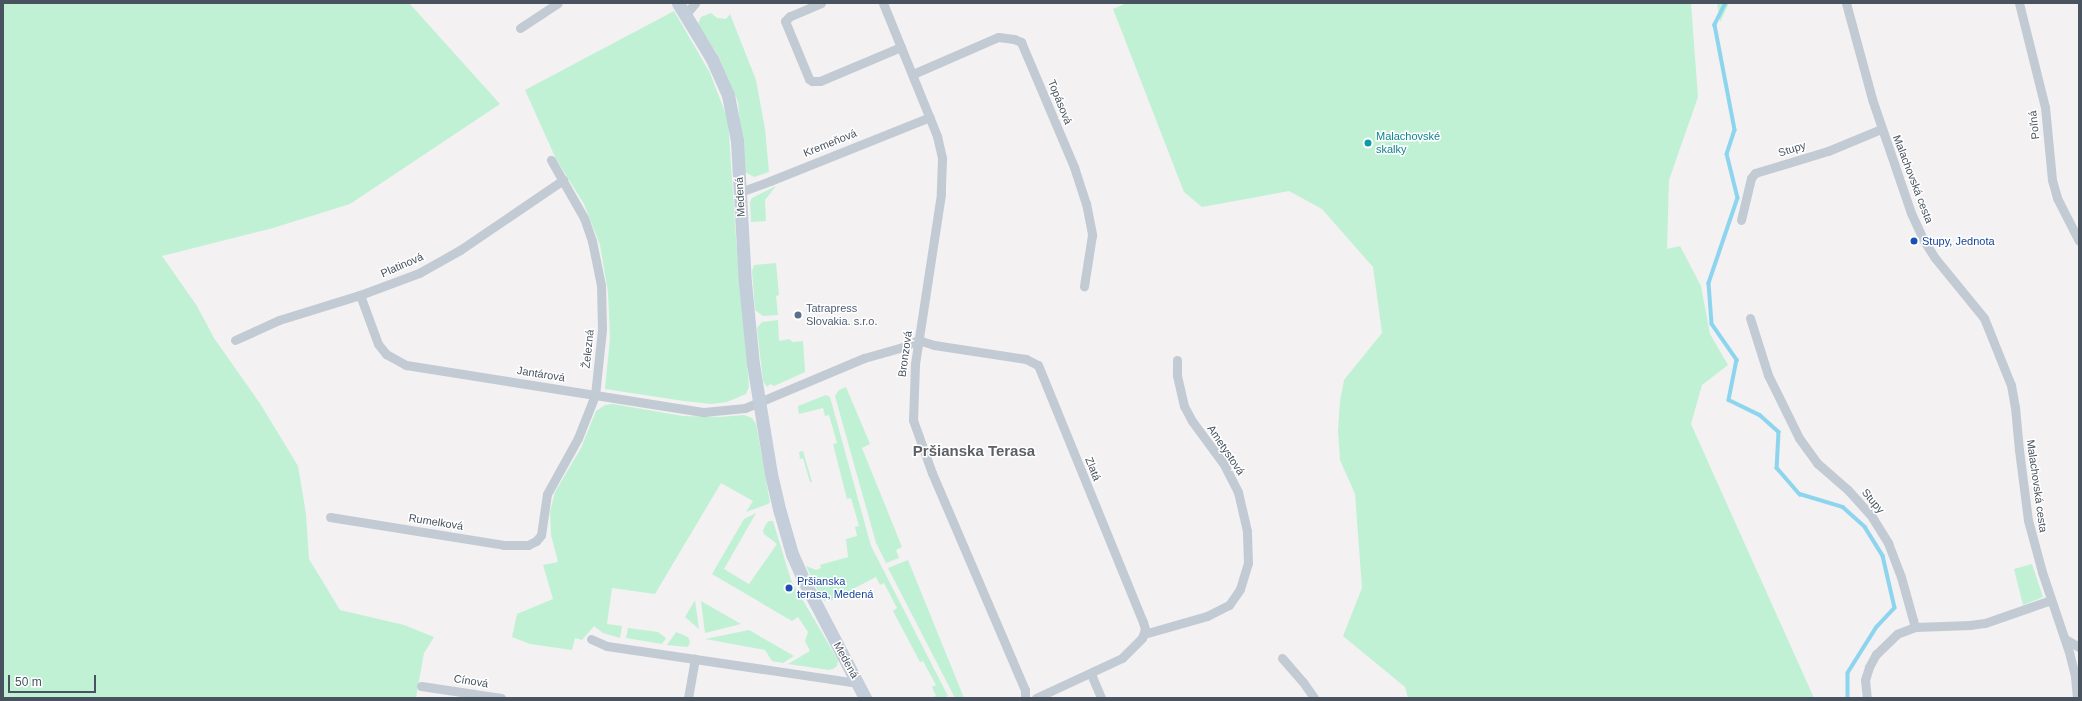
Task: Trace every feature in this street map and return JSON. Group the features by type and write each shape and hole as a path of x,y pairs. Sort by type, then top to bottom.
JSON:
{"street":[{"path":"520,28 558,3"},
{"name":"Medená","path":"678,3 712,60 728,95 737,141 745,283 758,403 771,474 792,554 820,613 858,683"},
{"path":"685,15 695,3"},
{"path":"821,3 790,16 785,21 809,79 812,81 820,81 901,47"},
{"name":"Bronzová","path":"883,3 930,117 940,147 942,181 918,340 912,406 916,430 932,473 1025,690 1025,698"},
{"name":"Malachovská cesta","path":"1846,3 1881,129 1911,213 1923,239 1935,258 1984,318 2011,385 2015,407 2028,520 2042,572 2077,675 2077,698"},
{"name":"Poľná","path":"2019,3 2045,107 2052,180 2057,198 2079,241"},
{"name":"Topásová","path":"912,74 998,37 1014,39 1021,42 1074,167 1086,203 1092,235 1084,286"},
{"name":"Kremeňová","path":"740,192 930,117"},
{"name":"Stupy","path":"1741,220 1751,178 1755,173 1828,150 1881,129"},
{"name":"Železná","path":"538,539 541,535 547,494 578,438 595,395 602,329 601,285 592,241 584,218 551,160"},
{"name":"Platinová","path":"235,340 279,320 360,295 402,280 439,261 563,180"},
{"name":"Jantárová","path":"360,295 378,344 386,354 396,360 419,367 704,412 745,408 758,403"},
{"name":"Stupy","path":"1750,318 1768,375 1799,438 1817,463 1872,517 1888,544 1901,577 1915,627"},
{"path":"758,403 864,358 903,347 918,340"},
{"name":"Zlatá","path":"918,340 934,345 1033,361 1042,373 1143,622 1144,634"},
{"name":"Ametystová","path":"1144,634 1207,616 1229,605 1240,589 1248,563 1247,532 1238,492 1223,463 1192,421 1187,411 1180,390 1177,360"},
{"name":"Rumelková","path":"330,517 504,545 528,545 538,539"},
{"path":"1867,698 1865,680 1869,667 1876,654 1897,634 1915,627 1985,623 2052,600"},
{"path":"1036,698 1091,674 1122,658 1137,644 1144,634"},
{"name":"Medená","path":"591,639 607,646 858,683"},
{"path":"2065,639 2079,647"},
{"path":"2069,652 2079,659"},
{"path":"1282,658 1303,682 1314,698"},
{"path":"688,698 695,659"},
{"path":"1091,674 1101,698"},
{"path":"858,683 865,698"},
{"name":"Cínová","path":"421,686 501,698"},
{"name":"Cínová","path":"436,698 438,688"}],"green space":[{"path":"3,3 409,3 500,104 350,204 273,228 162,256 197,306 214,338 261,405 298,466 306,514 309,559 340,610 404,625 434,637 424,653 416,698 3,698"},
{"path":"1127,3 1691,3 1698,97 1669,180 1667,249 1680,246 1701,286 1710,334 1728,365 1702,385 1691,424 1814,698 1408,698 1405,687 1343,636 1362,588 1355,494 1340,460 1338,431 1340,401 1344,380 1382,333 1373,267 1322,209 1289,191 1202,207 1184,192 1113,9"},
{"path":"1717,3 1729,3 1720,22"},
{"path":"674,11 710,73 728,120 736,238 749,387 746,394 727,402 711,404 605,389 610,338 608,292 600,245 584,204 556,159 525,90"},
{"path":"711,13 717,18 726,19 730,14 756,80 765,129 769,172 754,177 745,172 738,102 718,55 698,24 701,17"},
{"path":"776,186 765,200 766,221 751,222 750,202 752,198"},
{"path":"776,263 779,295 776,296 778,315 763,316 755,310 752,271 754,265"},
{"path":"778,320 779,341 789,339 793,342 803,341 805,372 774,386 770,384 767,387 763,381 757,328 762,322"},
{"path":"846,387 870,444 862,448 902,547 896,550 899,558 886,563 876,543 835,396 839,390"},
{"path":"826,395 830,397 871,546 948,696 943,698 932,698 936,696 932,687 936,685 923,661 920,662 893,611 897,608 884,583 880,585 876,577 830,601 825,601 821,598 806,566 816,570 821,568 820,565 848,557 846,539 857,536 855,527 859,526 851,498 847,499 833,444 837,443 829,415 825,416 823,408 799,414 798,406"},
{"path":"613,404 683,416 719,417 744,415 752,418 756,424 770,502 746,512 753,501 721,483 655,594 612,588 607,624 622,626 620,638 603,633 594,626 582,640 575,638 572,650 530,644 512,637 517,614 553,599 543,565 558,562 551,535 550,512 555,492 581,448 596,411 605,405"},
{"path":"803,451 812,482 810,482 803,458 800,459 799,452"},
{"path":"756,513 724,569 749,584 777,544 764,534 763,531 769,521 773,521 791,580 838,660 837,666 833,669 829,670 788,664 810,651 805,641 808,632 798,617 792,621 712,574 744,519"},
{"path":"908,560 964,698 955,698 888,568"},
{"path":"2032,564 2043,597 2023,605 2014,569"},
{"path":"695,600 699,629 685,617"},
{"path":"701,601 741,624 705,633"},
{"path":"628,628 658,632 666,638 662,644 626,638"},
{"path":"749,630 794,656 783,663 772,661 765,650 705,639"},
{"path":"676,632 688,637 690,642 688,647 667,645"}],"waterway":[{"path":"1726,3 1715,25 1735,130 1727,154 1738,198 1709,283 1712,324 1737,360 1729,400 1760,415 1779,432 1777,468 1800,494 1843,507 1865,527 1883,556 1895,608 1877,627 1848,673 1848,698"}],"place":[{"name":"Malachovské skalky","path":"1368,143"},
{"name":"Stupy, Jednota","path":"1914,241"},
{"name":"Tatrapress Slovakia. s.r.o.","path":"798,315"},
{"name":"Pršianska terasa, Medená","path":"789,588"}],"district":[{"name":"Pršianska Terasa","path":"974,451"}]}
